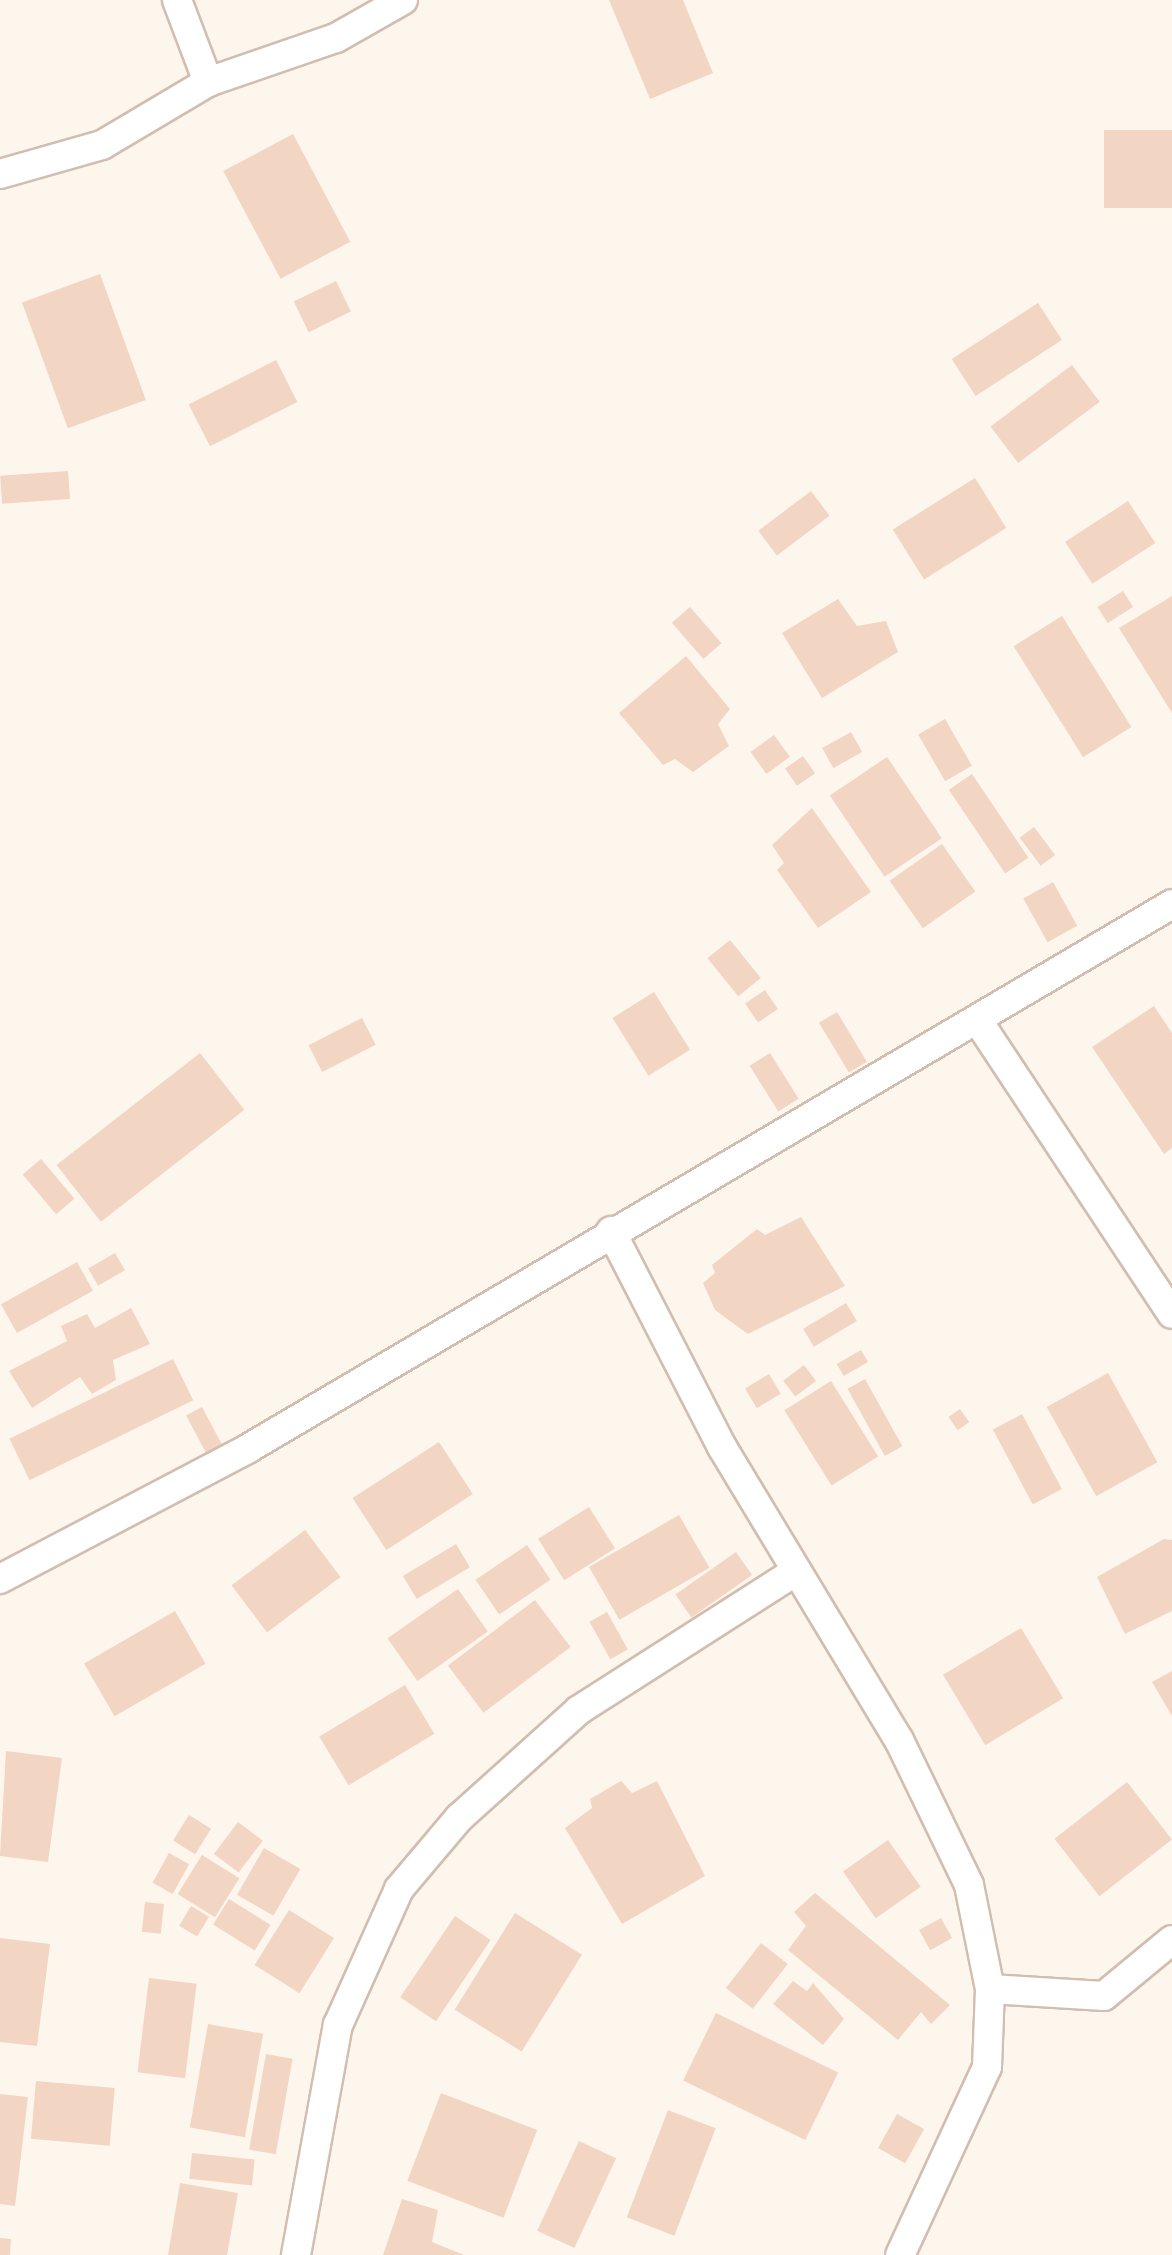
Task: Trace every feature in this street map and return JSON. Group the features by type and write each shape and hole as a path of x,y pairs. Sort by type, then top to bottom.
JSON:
{"street":[{"path":"177,0 208,82"},
{"path":"0,174 102,145 208,82 336,38 403,0"},
{"path":"0,1579 249,1448 611,1231 978,1021 1172,904"},
{"path":"978,1021 1172,1314"},
{"path":"611,1231 795,1572 899,1740 969,1885 990,1989 987,2067 900,2255"},
{"path":"296,2255 338,2025 399,1889 459,1818 579,1710 795,1572"},
{"path":"990,1989 1104,1996 1172,1940"}],"building":[{"path":"609,0 683,0 713,73 650,99"},
{"path":"1104,130 1172,130 1172,208 1104,208"},
{"path":"293,134 350,242 281,279 223,171"},
{"path":"100,274 146,400 68,428 22,302"},
{"path":"336,281 351,312 309,332 294,302"},
{"path":"1038,303 1062,340 976,396 952,359"},
{"path":"276,360 297,402 210,446 189,404"},
{"path":"1072,365 1100,402 1018,463 991,426"},
{"path":"68,471 70,499 2,504 0,476"},
{"path":"975,478 1006,528 924,579 893,529"},
{"path":"811,491 830,516 777,555 758,531"},
{"path":"1128,501 1155,543 1092,584 1065,542"},
{"path":"1123,591 1133,607 1108,623 1098,607"},
{"path":"1172,596 1172,713 1119,628"},
{"path":"838,599 857,626 886,621 898,652 822,698 782,633"},
{"path":"690,607 721,643 703,659 672,623"},
{"path":"1062,616 1131,727 1083,757 1014,646"},
{"path":"686,656 730,709 718,724 729,746 693,772 675,759 663,765 619,713"},
{"path":"945,719 972,766 945,781 918,734"},
{"path":"851,732 862,752 833,768 822,748"},
{"path":"774,735 790,757 766,774 751,752"},
{"path":"803,756 815,773 797,786 785,769"},
{"path":"887,757 942,838 885,877 830,796"},
{"path":"972,774 1028,858 1005,873 949,790"},
{"path":"812,808 871,892 818,928 777,870 784,863 772,845"},
{"path":"1034,827 1055,855 1041,866 1020,838"},
{"path":"942,844 975,892 923,928 890,881"},
{"path":"1053,882 1077,926 1048,942 1023,898"},
{"path":"730,940 761,978 738,996 707,958"},
{"path":"765,990 778,1009 758,1022 745,1003"},
{"path":"654,992 690,1050 648,1076 612,1018"},
{"path":"1154,1006 1172,1033 1172,1148 1164,1154 1092,1047"},
{"path":"837,1012 867,1062 849,1073 819,1023"},
{"path":"362,1018 376,1045 322,1072 309,1045"},
{"path":"200,1053 244,1110 101,1222 57,1165"},
{"path":"770,1053 799,1099 778,1112 750,1066"},
{"path":"41,1159 74,1199 56,1214 23,1174"},
{"path":"801,1217 845,1286 748,1334 715,1310 703,1283 715,1273 712,1265 757,1229 765,1235"},
{"path":"115,1253 125,1270 98,1286 88,1268"},
{"path":"77,1262 93,1291 17,1333 1,1304"},
{"path":"846,1303 857,1321 814,1347 803,1329"},
{"path":"131,1308 150,1344 113,1360 116,1380 92,1394 80,1377 32,1408 9,1371 67,1341 61,1326 87,1314 95,1328"},
{"path":"861,1350 868,1362 844,1376 837,1364"},
{"path":"173,1359 193,1400 30,1480 9,1439"},
{"path":"804,1365 816,1381 795,1397 783,1381"},
{"path":"1108,1373 1157,1462 1096,1496 1047,1407"},
{"path":"769,1374 781,1394 757,1408 745,1388"},
{"path":"865,1379 902,1446 885,1456 848,1389"},
{"path":"831,1381 878,1456 832,1486 784,1410"},
{"path":"202,1407 227,1454 211,1462 186,1415"},
{"path":"960,1409 969,1422 958,1430 949,1417"},
{"path":"1022,1414 1062,1489 1033,1505 993,1429"},
{"path":"439,1442 473,1494 386,1550 353,1498"},
{"path":"589,1507 615,1549 564,1580 538,1539"},
{"path":"679,1515 710,1568 619,1620 589,1567"},
{"path":"305,1530 341,1577 267,1632 232,1585"},
{"path":"1164,1539 1172,1540 1172,1611 1125,1634 1097,1577"},
{"path":"456,1544 470,1567 417,1599 403,1576"},
{"path":"527,1545 550,1580 499,1614 476,1580"},
{"path":"736,1552 752,1575 691,1617 675,1594"},
{"path":"458,1589 488,1632 417,1681 388,1638"},
{"path":"535,1600 571,1647 483,1713 448,1666"},
{"path":"175,1611 206,1664 115,1716 84,1664"},
{"path":"607,1612 628,1650 610,1659 590,1622"},
{"path":"1021,1628 1063,1698 985,1745 943,1675"},
{"path":"1172,1671 1172,1716 1152,1682"},
{"path":"405,1685 434,1734 349,1785 319,1737"},
{"path":"6,1751 62,1758 48,1862 0,1856"},
{"path":"621,1781 632,1793 657,1781 705,1876 622,1924 565,1828 592,1808 590,1799"},
{"path":"1127,1782 1172,1840 1099,1896 1055,1839"},
{"path":"189,1815 211,1829 195,1854 173,1840"},
{"path":"238,1822 263,1841 239,1873 214,1854"},
{"path":"888,1840 921,1887 876,1918 843,1872"},
{"path":"264,1848 300,1869 273,1916 237,1895"},
{"path":"169,1853 189,1864 173,1894 153,1883"},
{"path":"202,1855 239,1878 215,1917 178,1894"},
{"path":"815,1893 950,2005 931,2024 921,2012 898,2040 788,1950 806,1926 794,1912"},
{"path":"229,1899 271,1925 255,1950 213,1924"},
{"path":"145,1902 164,1904 161,1934 142,1932"},
{"path":"191,1906 209,1917 197,1937 179,1926"},
{"path":"289,1910 334,1938 300,1993 255,1965"},
{"path":"515,1913 582,1955 522,2052 455,2010"},
{"path":"455,1916 491,1940 436,2021 400,1997"},
{"path":"941,1918 952,1938 930,1950 919,1930"},
{"path":"0,1938 50,1944 37,2046 0,2042"},
{"path":"761,1943 788,1964 753,2009 726,1988"},
{"path":"149,1978 197,1984 185,2078 137,2072"},
{"path":"793,1981 807,1991 813,1983 844,2019 823,2045 773,2004"},
{"path":"716,2013 838,2073 805,2140 683,2080"},
{"path":"208,2024 263,2034 245,2137 190,2127"},
{"path":"266,2054 293,2059 276,2154 249,2150"},
{"path":"36,2081 115,2088 110,2146 31,2139"},
{"path":"441,2093 537,2130 503,2218 407,2181"},
{"path":"0,2094 28,2097 15,2206 0,2204"},
{"path":"668,2110 716,2128 674,2236 627,2217"},
{"path":"897,2114 924,2129 905,2163 878,2148"},
{"path":"579,2141 616,2158 574,2248 537,2231"},
{"path":"192,2153 255,2160 252,2185 189,2179"},
{"path":"180,2183 238,2193 227,2255 168,2255"},
{"path":"402,2199 438,2210 432,2242 464,2255 383,2255"},
{"path":"0,2238 11,2239 10,2255 0,2255"}]}
